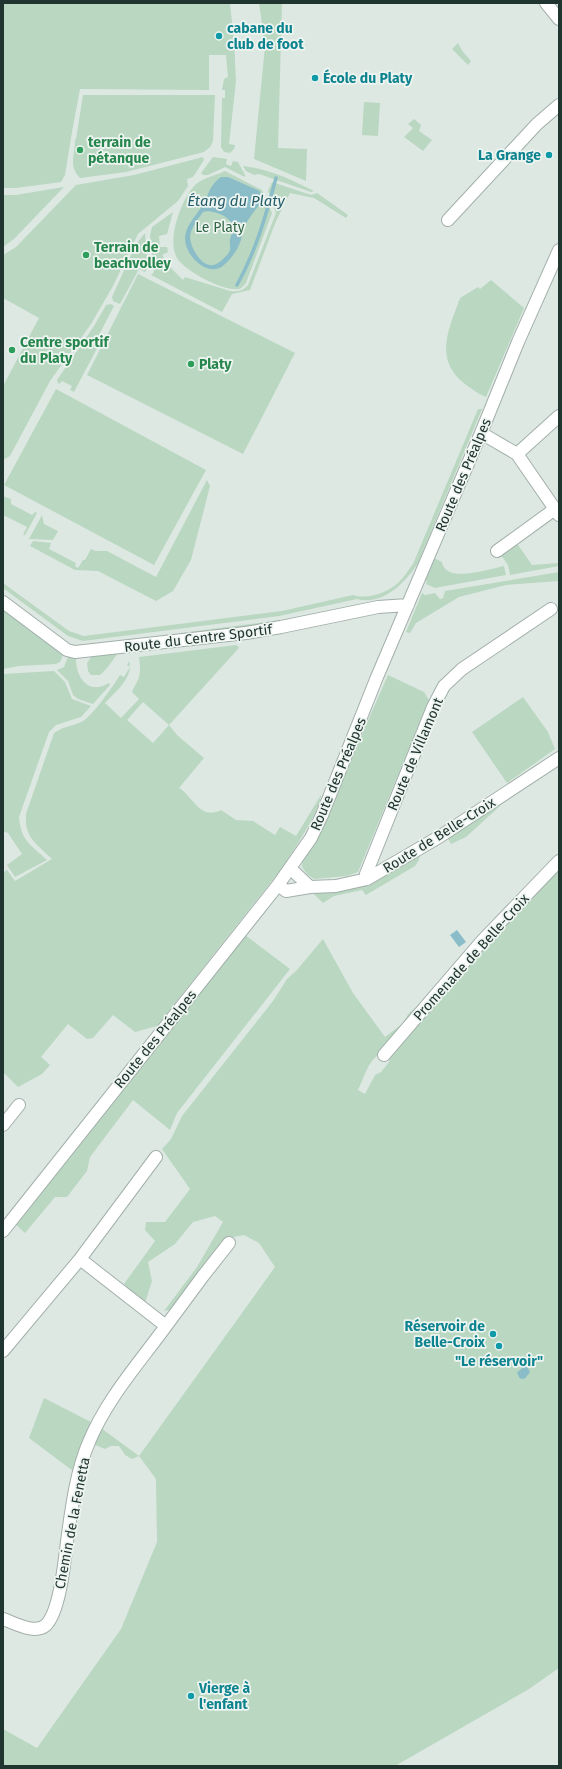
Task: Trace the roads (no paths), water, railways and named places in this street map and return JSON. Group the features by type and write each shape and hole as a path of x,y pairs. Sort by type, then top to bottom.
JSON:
{"street":[{"path":"546,3 559,19"},
{"path":"448,220 532,129 559,105"},
{"name":"Route des Préalpes","path":"3,1231 291,869 311,838 322,815 408,605 482,433 518,342 559,250"},
{"path":"517,454 559,416"},
{"path":"482,433 517,454 557,512 497,551"},
{"name":"Route du Centre Sportif","path":"3,602 67,650 76,652 246,633 378,607 408,605"},
{"name":"Route de Villamont","path":"367,879 366,874 444,686 462,669 551,609"},
{"name":"Route de Belle-Croix","path":"278,885 286,891 307,887 336,886 367,879 439,837 559,758"},
{"name":"Promenade de Belle-Croix","path":"384,1055 482,941 559,861"},
{"path":"291,869 306,881 307,887"},
{"path":"3,1125 19,1105"},
{"path":"3,1351 80,1259 156,1157"},
{"name":"Chemin de la Fenetta","path":"3,1619 31,1628 40,1629 46,1624 56,1601 62,1579 70,1522 84,1456 89,1441 113,1399 229,1243"},
{"path":"80,1259 166,1326"}],"water":[{"name":"Étang du Platy","path":"221,177 228,177 260,191 261,202 246,224 240,243 232,256 218,269 212,269 199,264 193,258 186,246 185,235 188,227 203,205 216,181","holes":["208,211 221,214 227,218 235,228 230,239 228,254 213,265 209,265 200,260 194,251 190,240 193,227 203,212"]},
{"path":"457,930 466,942 459,947 450,935"}],"waterway":[{"path":"237,285 255,246 276,178"},
{"path":"523,1367 526,1368 528,1372 524,1377 521,1377 519,1373 523,1370 526,1372 525,1375 521,1374 522,1371 525,1373 522,1374 523,1372"}],"place":[{"name":"cabane du club de foot","path":"219,36"},
{"name":"École du Platy","path":"315,78"},
{"name":"terrain de pétanque","path":"80,150"},
{"name":"La Grange","path":"549,155"},
{"name":"Terrain de beachvolley","path":"86,255"},
{"name":"Centre sportif du Platy","path":"12,350"},
{"name":"Platy","path":"191,364"},
{"name":"Réservoir de Belle-Croix","path":"493,1334"},
{"name":"\"Le réservoir\"","path":"499,1346"},
{"name":"Vierge à l'enfant","path":"191,1696"}],"park label":[{"name":"Le Platy","path":"220,227"}]}
